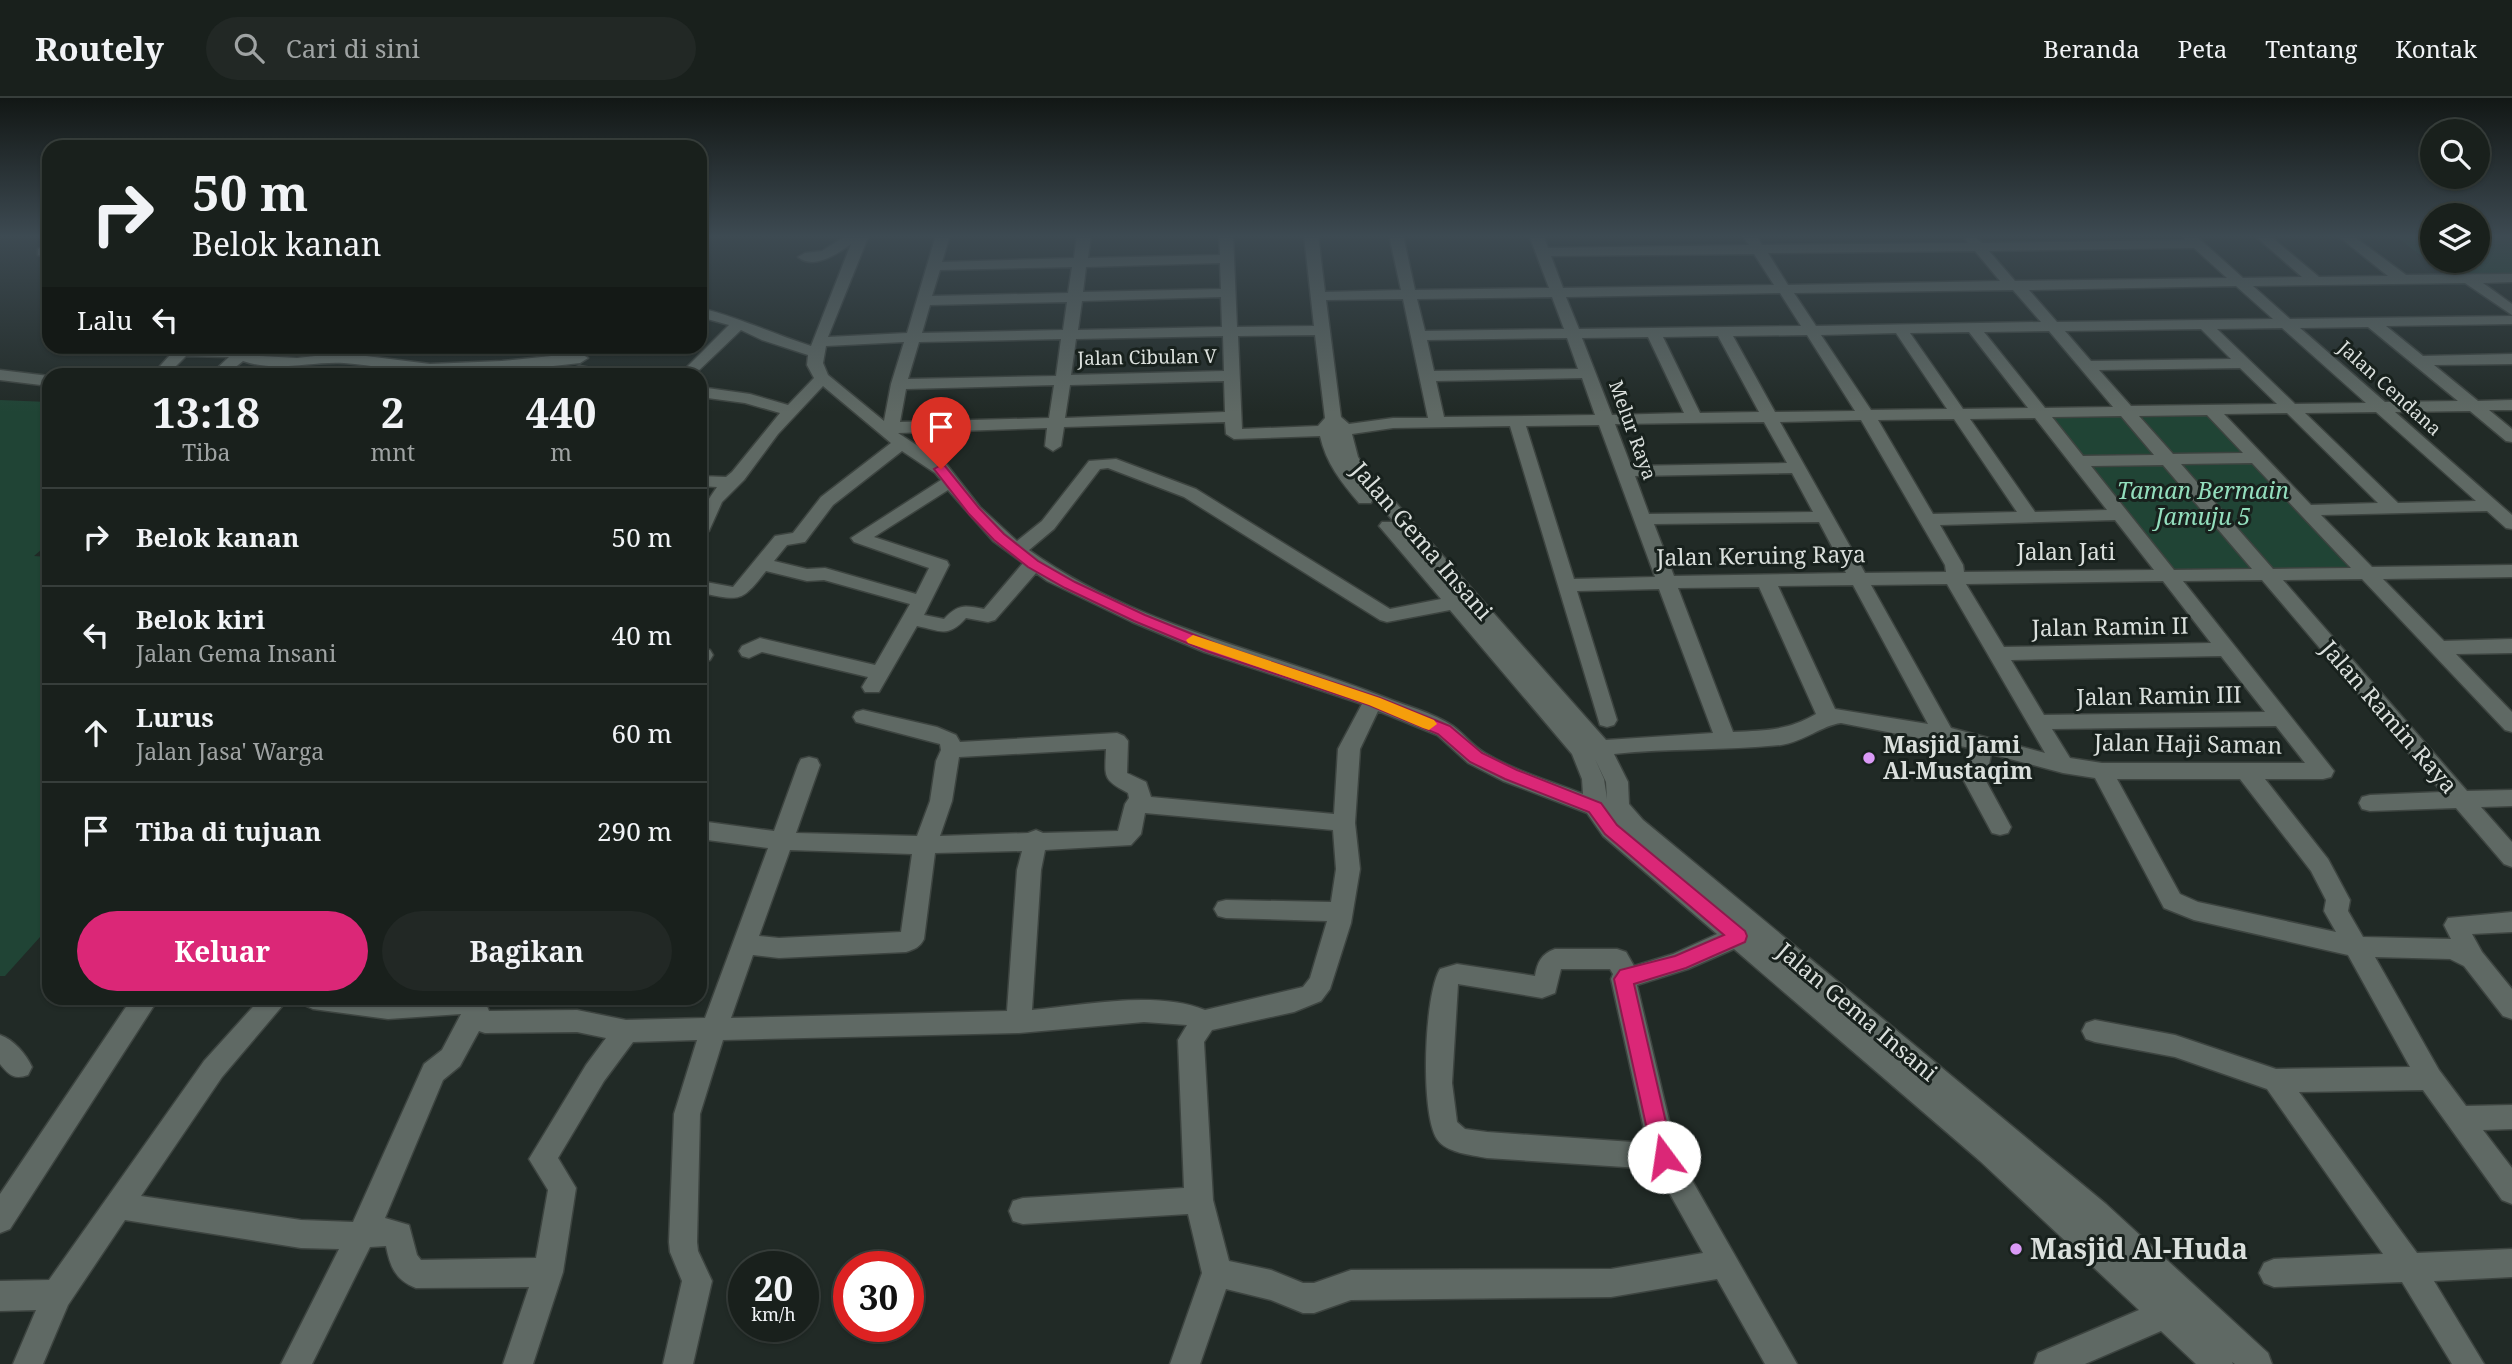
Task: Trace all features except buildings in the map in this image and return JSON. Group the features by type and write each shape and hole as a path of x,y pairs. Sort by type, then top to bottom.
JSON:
{"street":[{"path":"839,294 815,362 822,378 901,443 941,469 974,511 1033,564 1139,618 1212,647 1374,701 1444,730 1476,758 1511,775 1607,807"},
{"path":"926,294 899,384 892,422 900,428 1165,422 1233,417"},
{"path":"924,301 1164,294"},
{"path":"1228,294 1234,434 1393,422 2512,405"},
{"path":"1334,427 1318,296 1454,294"},
{"name":"Melur Raya","path":"1560,294 1726,741"},
{"path":"1787,294 1867,416 1954,565 1957,584 1996,654 2063,765"},
{"name":"Jalan Ramin Raya","path":"2022,294 2512,858"},
{"name":"Jalan Cendana","path":"2253,294 2512,524"},
{"path":"2489,294 2512,311"},
{"path":"1408,295 1437,422"},
{"path":"1053,446 1075,297"},
{"path":"707,314 739,323 767,337 819,347 913,338 1321,330"},
{"path":"1418,336 2512,320"},
{"path":"693,368 739,323"},
{"path":"2373,323 2512,437"},
{"path":"2206,326 2392,507"},
{"path":"1973,328 2281,719"},
{"path":"1900,329 2029,518"},
{"path":"1654,332 1694,418"},
{"path":"1723,332 1944,734"},
{"path":"166,368 180,354"},
{"path":"232,354 258,362 288,363 324,354"},
{"path":"333,354 422,368"},
{"path":"226,368 242,355"},
{"path":"2419,360 2512,359"},
{"path":"370,368 377,362"},
{"path":"505,368 580,362"},
{"path":"2087,366 2244,363"},
{"path":"1428,376 1590,373"},
{"path":"0,375 42,380"},
{"name":"Jalan Cibulan V","path":"899,384 1231,376"},
{"path":"707,516 714,501 749,464 772,431 822,378"},
{"path":"707,393 750,399 756,403 791,410"},
{"path":"2212,411 2512,725"},
{"path":"1517,422 1607,720"},
{"name":"Jalan Gema Insani","path":"1334,427 1335,464 1455,603 1591,750"},
{"name":"Jalan Gema Insani","path":"1334,427 1360,472 1591,750 1593,779 1607,807 1635,826 1651,852 1738,936 1990,1152 2218,1364"},
{"path":"707,588 738,592 781,540 799,538 827,501 901,443"},
{"path":"2079,461 2255,458"},
{"path":"1017,550 1048,525 1095,465 1110,463 1190,493 1387,616 1455,603"},
{"path":"1625,471 1800,468"},
{"path":"749,651 760,645 876,680 940,565 860,538 952,480"},
{"path":"707,481 730,482"},
{"path":"2305,510 2491,506"},
{"path":"1927,520 2119,515"},
{"path":"1644,519 1826,517"},
{"path":"762,564 807,575 825,574 950,626 962,611 988,616 1033,564"},
{"name":"Jalan Jati","path":"1956,577 2268,576 2512,571"},
{"name":"Jalan Keruing Raya","path":"1566,585 1956,577"},
{"path":"1591,750 1783,737 1804,731 1828,717 1766,581"},
{"path":"2440,648 2512,646"},
{"name":"Jalan Ramin II","path":"1996,654 2225,649"},
{"path":"1185,1364 1217,1272 1199,1200 1191,1040 1204,1021 1294,1001 1312,994 1326,972 1348,869 1344,822 1349,749 1357,729 1374,701"},
{"name":"Jalan Haji Saman","path":"1828,717 1841,716 1944,734 2063,765 2102,771 2323,771 2281,719"},
{"path":"745,944 779,948 906,942 912,939 925,845 941,801 947,761 952,750 949,740 937,734 863,717"},
{"name":"Jalan Ramin III","path":"2038,722 2281,719"},
{"path":"952,750 1114,741 1118,743 1116,777 1138,788 1142,804"},
{"path":"1982,743 1975,781 2000,828"},
{"path":"678,1364 697,1281 684,1252 683,1242 687,1114 713,1030 809,765"},
{"path":"2102,771 2172,901 2194,911 2358,947 2453,949 2473,959"},
{"path":"2247,772 2320,865 2338,900 2336,911 2430,1078 2512,1191"},
{"path":"2370,803 2512,798"},
{"path":"707,832 783,841 925,845 1036,839 1123,839 1130,834 1136,804 1344,822"},
{"path":"1019,1022 1029,870 1036,839"},
{"name":"Jalan Gema Insani","path":"1651,852 2086,1205 2257,1364"},
{"path":"1226,909 1340,912"},
{"path":"2512,922 2456,924 2473,959 2512,1008"},
{"path":"1664,1157 1487,1145 1460,1140 1448,1133 1441,1122 1440,1081 1446,981 1449,976 1457,974 1542,988 1546,986 1549,966 1555,959 1617,958 1631,977 1679,962 1738,936"},
{"path":"1627,975 1623,979 1664,1157 1782,1364"},
{"path":"0,1219 141,1005"},
{"path":"28,1364 57,1295 213,1069 270,1005"},
{"path":"366,1005 388,1008 435,1005"},
{"path":"473,1005 479,1020 485,1022 578,1021 626,1031 1019,1022 1170,1011 1198,1016 1204,1021"},
{"path":"296,1364 375,1209 433,1072 451,1058 476,1011"},
{"path":"518,1364 548,1272 562,1188 543,1159 595,1073 626,1031"},
{"path":"2095,1031 2175,1046 2276,1081 2430,1078"},
{"path":"0,1046 19,1067"},
{"path":"2276,1081 2410,1268 2469,1364"},
{"path":"2460,1118 2512,1117"},
{"path":"1023,1211 1199,1200"},
{"path":"118,1206 301,1234 398,1234 401,1259 416,1274 548,1272"},
{"path":"1217,1272 1271,1285 1303,1298 1314,1298 1351,1285 1611,1283 1725,1263"},
{"path":"2274,1273 2512,1263"},
{"path":"0,1296 57,1295"},
{"path":"2049,1364 2166,1314"}],"green space":[{"path":"0,400 42,402 42,549 34,556 42,557 42,935 5,976 0,976"},
{"name":"Taman Bermain Jamuju 5","path":"2212,411 2368,574 2170,577 2040,414"}],"slow traffic":[{"path":"1193,640 1374,701 1429,724"}],"place":[{"name":"Masjid Jami Al-Mustaqim","path":"1869,758"},
{"name":"Masjid Al-Huda","path":"2016,1249"}],"route":[{"path":"941,469 974,511 999,537 1054,577 1139,618 1212,647 1374,701 1444,730 1476,758 1511,775 1595,807 1611,830 1738,936 1679,962 1631,977 1627,975 1623,979 1664,1157"}]}
